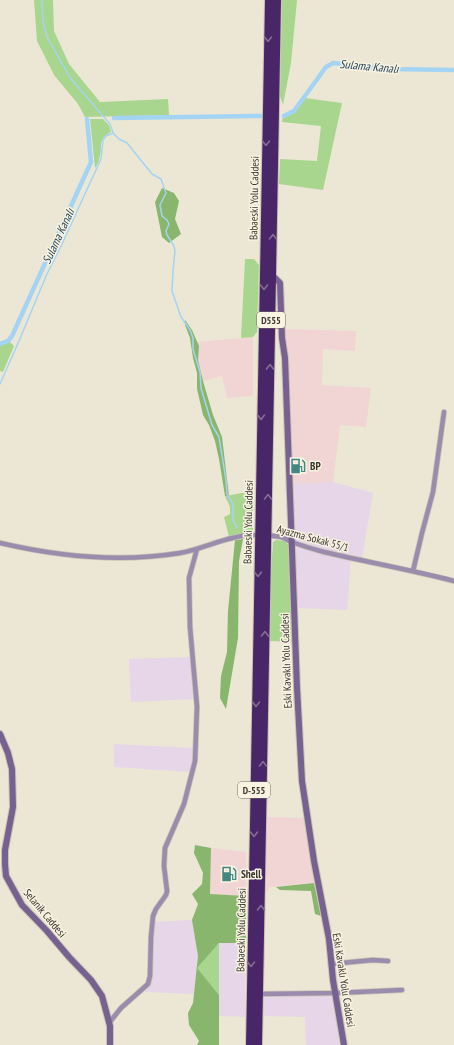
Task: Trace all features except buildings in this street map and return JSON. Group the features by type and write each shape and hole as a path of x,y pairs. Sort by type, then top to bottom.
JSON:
{"highway":[{"name":"Babaeski Yolu Caddesi","path":"258,1045 272,275 269,0"},
{"name":"Babaeski Yolu Caddesi","path":"250,1045 258,535 271,104 277,0"}],"street":[{"name":"Eski Kavaklı Yolu Caddesi","path":"272,275 280,283 282,338 285,358 297,690 302,781 315,869 329,939 331,964 344,1045"},
{"path":"414,571 420,539 433,492 444,412"},
{"name":"Ayazma Sokak 55/1","path":"0,543 88,558 164,556 197,549 226,539 250,535 282,537 322,552 454,581"},
{"path":"109,1023 121,1008 148,984 150,976 153,916 167,891 164,866 165,848 184,804 195,761 197,707 190,627 189,578 197,549"},
{"name":"Selanik Caddesi","path":"0,734 8,753 12,769 13,807 5,850 6,876 22,904 91,980 102,996 109,1023 110,1045"},
{"path":"331,964 373,960 388,961"},
{"path":"259,994 402,990"}],"shaded area":[{"path":"283,329 356,331 355,351 323,349 322,385 371,388 366,427 340,425 333,482 291,485"},
{"path":"253,337 253,396 227,398 222,376 203,381 198,360 199,346 197,342"},
{"path":"333,482 373,493 362,558 321,550 298,543 294,540 290,484"},
{"path":"294,547 351,560 347,610 297,608"},
{"path":"190,657 195,699 131,702 129,659"},
{"path":"114,744 194,748 194,760 191,772 114,767"},
{"path":"267,817 305,818 314,883 270,887 266,893"},
{"path":"211,848 246,852 246,896 210,894"},
{"path":"192,920 198,955 194,994 145,992 152,980 153,922"},
{"path":"219,943 246,943 245,1017 219,1016"},
{"path":"271,995 333,995 342,1045 306,1045 305,1017 264,1016 264,998"}],"green space":[{"path":"34,0 53,0 54,31 69,64 100,102 168,99 169,115 85,117 78,104 54,75 37,41"},
{"path":"282,0 297,0 291,63 283,105 280,96"},
{"path":"305,98 342,103 323,190 279,184 280,159 317,161 321,126 282,122 283,116 293,112"},
{"path":"90,119 103,119 109,125 111,132 106,135 102,141 99,161 95,168"},
{"path":"162,188 174,193 179,201 175,219 181,234 169,243 162,237 155,202"},
{"path":"245,259 254,259 259,265 257,332 253,337 241,338"},
{"path":"185,320 192,330 199,346 198,360 203,381 213,415 222,437 229,496 225,496 215,441 209,425 203,415 197,389 197,373"},
{"path":"10,342 14,346 3,372 0,371 0,346"},
{"path":"253,491 253,530 250,534 229,537 224,517 230,514 230,507 225,496"},
{"path":"243,539 239,561 238,638 226,709 220,698 221,676 227,652 228,611 235,540"},
{"path":"276,540 286,541 290,549 293,642 270,641 270,585 273,542"},
{"path":"195,845 211,848 210,894 246,896 246,943 219,943 197,968 219,995 219,1045 197,1045 199,1041 189,1025 188,1013 193,1003 198,956 192,920 198,904 192,894 202,884 203,873 194,853"},
{"path":"314,883 321,916 315,914 311,891 280,890 276,887"},
{"path":"219,943 219,995 196,968"}],"waterway":[{"path":"42,0 43,21 47,37 71,79 110,124 113,133 119,139 127,143 152,174 161,179 166,193 160,205 162,216 169,224 166,231 175,251 172,291 181,317 190,330 193,338 193,349 200,372 201,388 212,425 219,437 227,494 233,504 233,520 237,528"},
{"name":"Sulama Kanalı","path":"284,116 294,111 326,67 333,63 389,69 454,70"},
{"name":"Sulama Kanalı","path":"114,118 261,116"},
{"name":"Sulama Kanalı","path":"0,344 8,341 12,336 91,162 87,119"},
{"path":"0,384 47,274 101,159 103,140 106,136 113,133"}],"place":[{"name":"BP","path":"298,466"},
{"name":"Shell","path":"229,874"}]}
